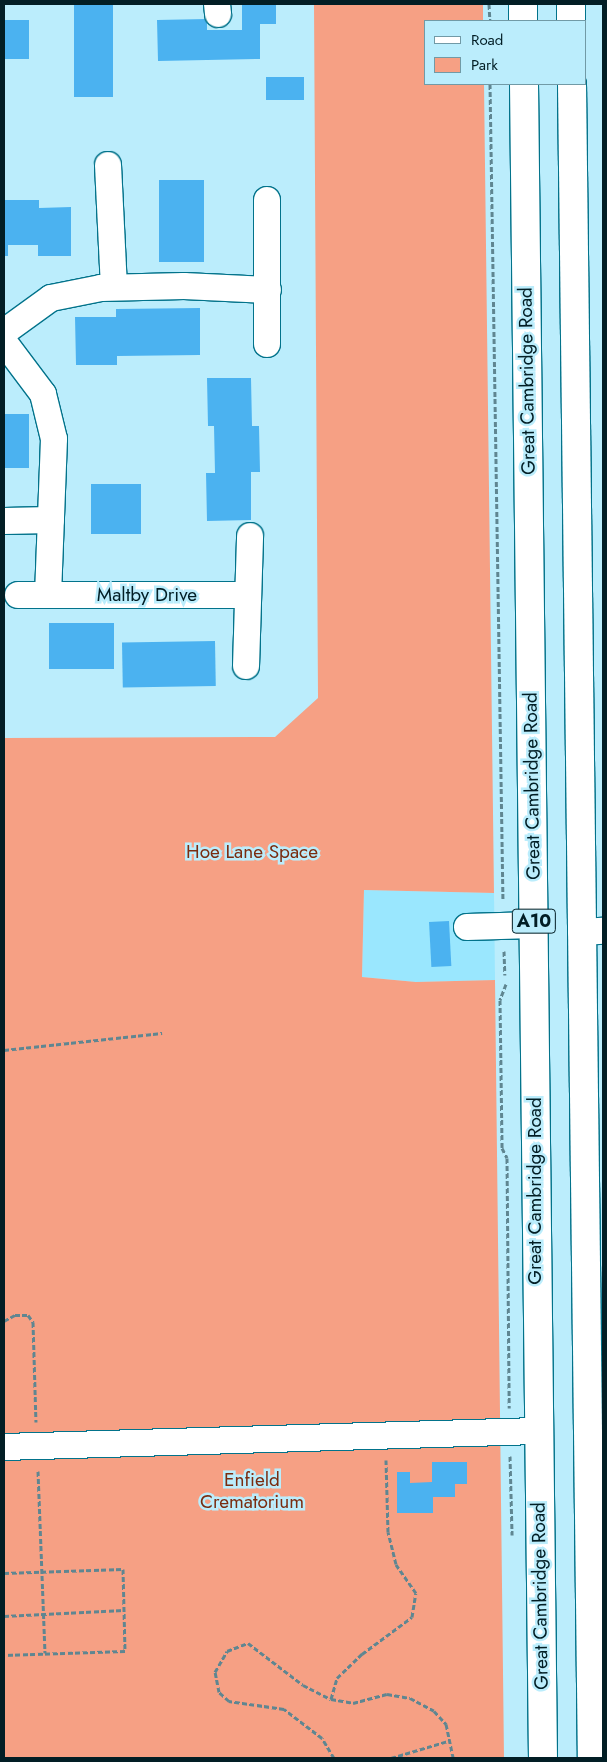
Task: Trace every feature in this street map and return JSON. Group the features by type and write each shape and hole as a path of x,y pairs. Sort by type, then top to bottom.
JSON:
{"highway":[{"path":"523,4 523,20"},
{"path":"571,4 571,20"},
{"name":"Great Cambridge Road","path":"524,85 534,925 537,1431 543,1758"},
{"name":"A10","path":"572,85 592,931 596,1432 592,1758"}],"street":[{"path":"108,165 114,287"},
{"path":"267,200 267,344"},
{"path":"4,332 51,298 114,287 184,286 268,290"},
{"path":"4,342 43,394 54,439 48,594"},
{"path":"4,521 51,520"},
{"path":"246,666 246,595 250,536"},
{"name":"Maltby Drive","path":"18,595 246,595"},
{"path":"467,927 534,925"},
{"path":"4,1447 537,1431"}],"path":[{"path":"489,4 490,20"},
{"path":"490,85 503,909"},
{"path":"504,946 506,987 500,1000 502,1148 507,1170"},
{"path":"4,1050 162,1033"},
{"path":"331,1699 338,1678 362,1654 412,1617 416,1592 396,1564 388,1532 386,1435"},
{"path":"4,1573 123,1570 125,1651 4,1655"},
{"path":"4,1616 124,1610"},
{"path":"334,1758 322,1738 284,1710 229,1701 219,1692 215,1672 226,1651 248,1643 303,1685 331,1699 353,1703 387,1694 410,1698 434,1711 446,1724 453,1758"},
{"path":"391,1758 448,1741"}],"shaded area":[{"path":"364,890 494,893 495,980 416,982 362,977"}],"green space":[{"name":"Enfield Crematorium","path":"314,4 483,4 483,20 424,20 424,85 484,85 494,893 364,890 362,977 416,982 495,980 504,1758 4,1758 4,738 275,737 318,698"}],"building":[{"path":"74,4 113,4 113,97 74,97"},
{"path":"242,4 276,4 276,24 260,24 260,59 158,61 157,20 207,19 207,30 242,30"},
{"path":"4,20 29,20 29,59 4,59"},
{"path":"266,77 304,77 304,100 266,100"},
{"path":"159,180 204,180 204,262 159,262"},
{"path":"5,200 39,200 39,208 71,207 71,256 38,256 38,245 8,245 8,256 4,256"},
{"path":"200,308 200,355 117,356 117,365 76,365 75,317 116,317 116,309"},
{"path":"207,378 251,378 252,426 259,426 260,472 251,472 251,520 207,521 206,473 215,473 214,426 208,426"},
{"path":"4,414 29,414 29,468 4,468"},
{"path":"91,484 141,484 141,534 91,534"},
{"path":"49,623 114,623 114,669 49,669"},
{"path":"215,641 216,686 123,688 122,643"},
{"path":"449,921 451,966 431,967 429,922"},
{"path":"432,1462 467,1462 467,1484 455,1484 455,1497 433,1497 433,1513 397,1513 397,1472 410,1472 410,1483 432,1482"}],"park label":[{"name":"Hoe Lane Space","path":"252,852"}]}
